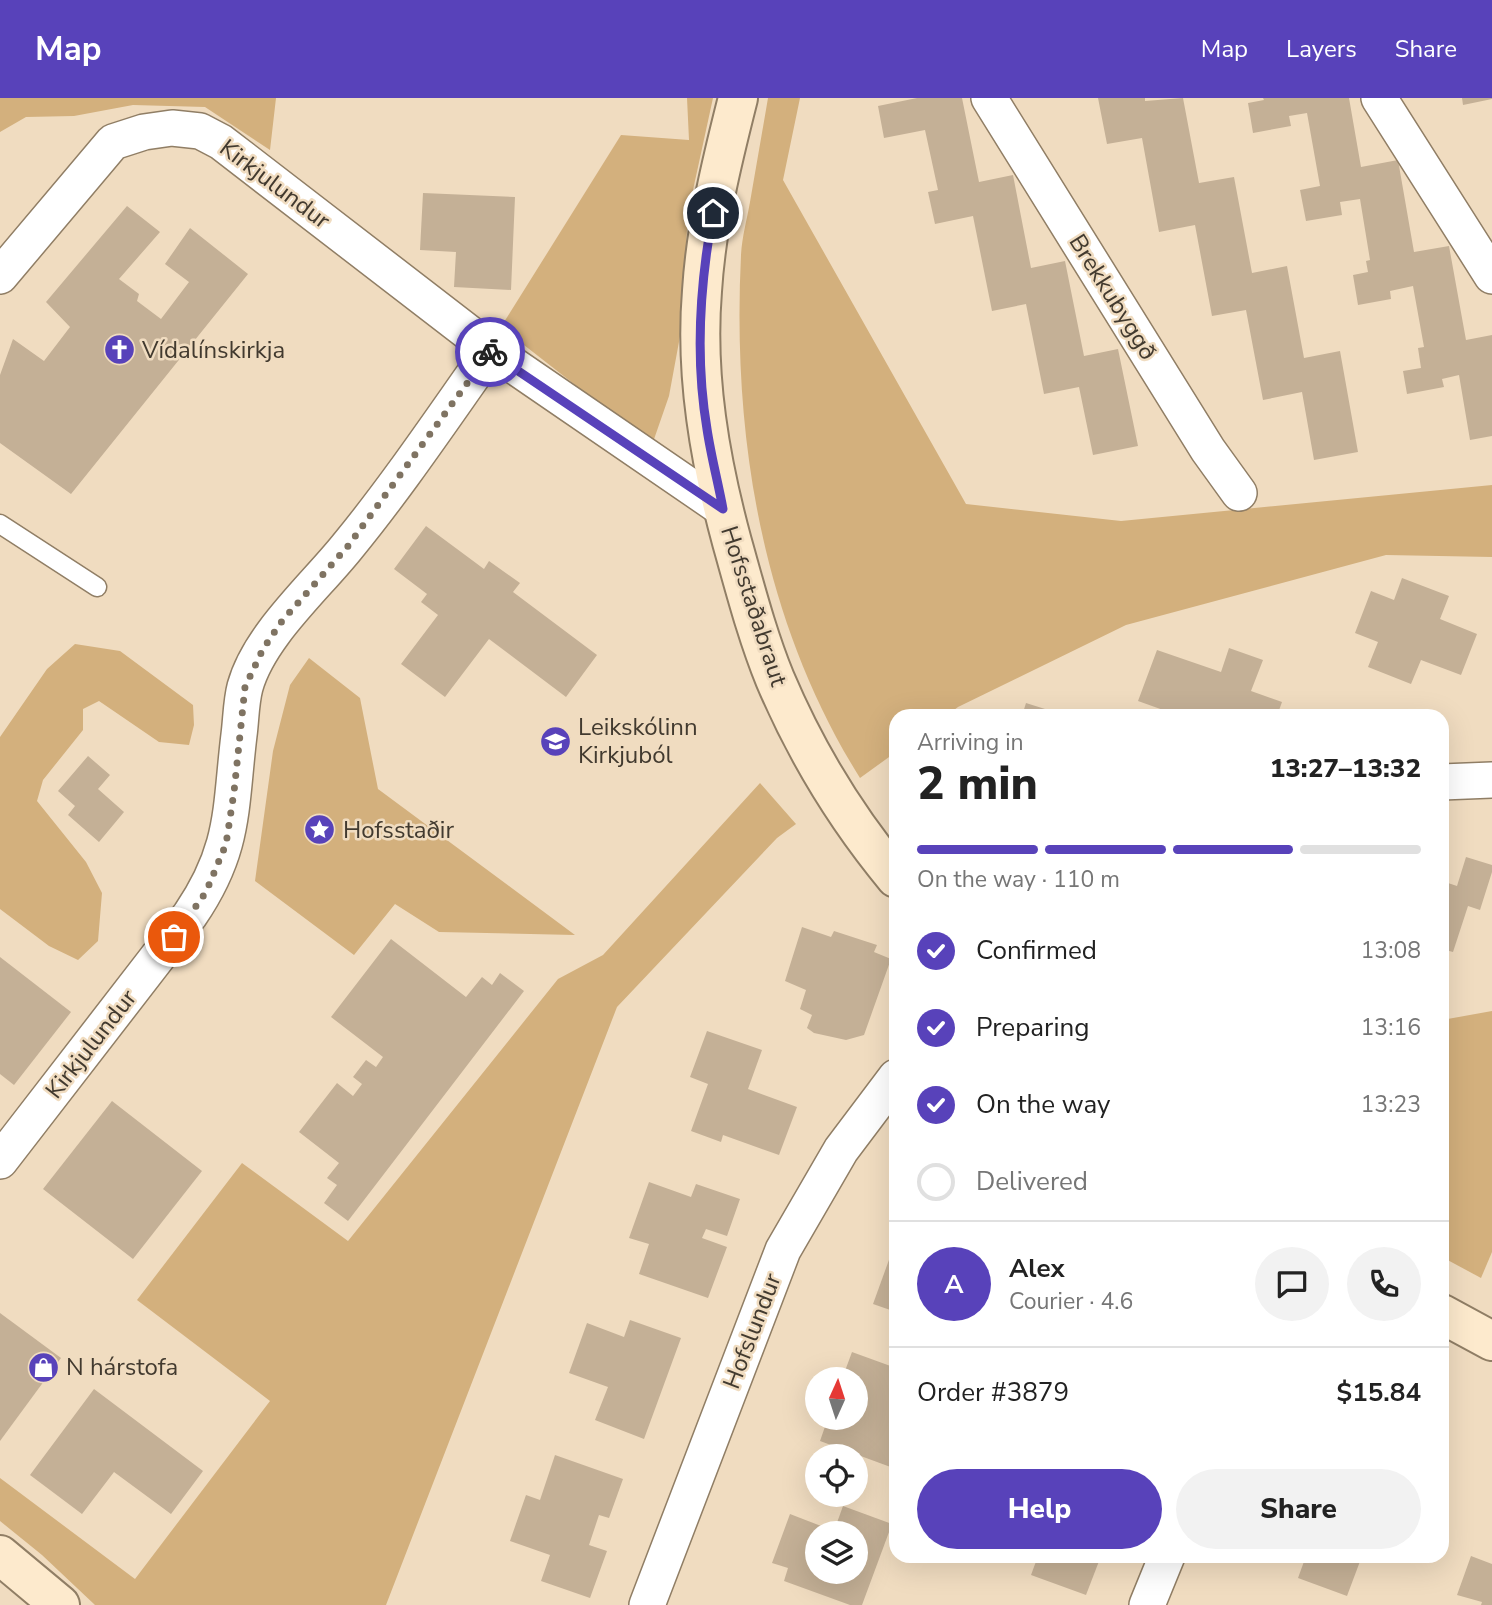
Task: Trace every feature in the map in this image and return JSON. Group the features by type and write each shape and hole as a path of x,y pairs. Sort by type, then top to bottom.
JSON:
{"street":[{"name":"Hofsstaðabraut","path":"738,98 721,171 702,291 701,348 706,427 723,509 750,608 775,679 816,762 889,868"},
{"name":"Brekkubyggð","path":"989,98 1208,450 1239,493"},
{"path":"1379,98 1492,276"},
{"name":"Kirkjulundur","path":"0,276 113,142 144,132 172,128 200,131 221,142 491,350 723,509"},
{"name":"Kirkjulundur","path":"0,1161 190,915 213,879 226,844 231,819 245,687 263,649 282,621 348,546 491,350"},
{"path":"1449,782 1492,780"},
{"name":"Hofslundur","path":"647,1605 783,1250 841,1150 889,1086"},
{"path":"1449,1318 1492,1341"},
{"path":"0,1555 60,1605"},
{"path":"1147,1605 1164,1563"}],"lane":[{"path":"0,524 97,587"}],"shaded area":[{"path":"0,98 276,98 270,150 205,107 133,105 74,116 26,117 0,132"},
{"path":"687,98 713,98 688,213 681,331 669,396 652,445 501,327 621,135 689,140"},
{"path":"768,98 800,98 783,180 966,504 1121,521 1492,485 1492,557 1386,555 1126,625 955,709 889,709 889,757 860,778 826,718 799,656 777,592 760,526 742,391 741,255"},
{"path":"75,644 120,651 193,705 194,725 189,745 159,742 99,701 83,709 83,730 43,780 37,801 86,862 102,893 98,941 78,960 49,946 0,909 0,737 47,669"},
{"path":"309,658 360,698 378,789 575,935 439,932 395,904 354,955 255,881 273,751 290,685"},
{"path":"760,783 796,824 777,838 617,1007 386,1605 95,1605 42,1555 0,1521 0,1478 135,1579 270,1401 137,1300 242,1163 348,1241 558,979 603,955"},
{"path":"1492,1011 1492,1252 1481,1278 1449,1261 1449,1019"}],"building":[{"path":"917,98 962,98 979,182 1013,175 1031,268 1065,261 1084,356 1118,349 1138,446 1093,455 1079,387 1044,394 1026,304 992,311 973,216 935,224 928,192 938,190 925,130 884,138 878,106"},
{"path":"1098,98 1145,98 1145,101 1183,98 1199,183 1234,177 1252,273 1287,266 1304,358 1340,351 1358,452 1314,460 1302,392 1263,400 1246,310 1212,316 1195,225 1159,232 1142,138 1107,144"},
{"path":"1263,98 1349,98 1361,167 1398,160 1414,252 1449,246 1466,340 1492,335 1492,436 1470,440 1459,375 1442,379 1444,387 1407,394 1403,371 1421,368 1418,348 1424,347 1413,286 1390,291 1391,299 1358,305 1353,275 1368,272 1366,261 1370,260 1360,199 1340,202 1342,215 1306,221 1300,190 1320,186 1307,113 1289,116 1291,126 1253,133 1248,103 1264,100"},
{"path":"1462,98 1492,98 1492,99 1463,105"},
{"path":"423,193 515,197 511,290 454,287 456,252 420,250"},
{"name":"Vídalínskirkja","path":"127,206 160,232 119,279 139,294 137,301 161,319 189,282 165,264 190,228 248,274 71,494 0,443 0,375 13,339 44,361 70,327 46,302"},
{"path":"426,526 484,569 489,561 520,583 513,592 597,655 566,697 489,639 445,697 401,664 438,615 421,602 427,594 394,569"},
{"path":"1402,578 1449,596 1440,619 1477,634 1461,675 1421,660 1411,684 1368,667 1378,642 1355,633 1371,591 1394,600"},
{"path":"1229,648 1263,660 1251,691 1282,702 1280,709 1160,709 1138,701 1157,650 1221,672"},
{"path":"1026,703 1045,709 1024,709"},
{"path":"88,756 110,775 98,789 124,812 99,842 68,815 75,806 58,791"},
{"path":"1466,857 1492,865 1480,910 1468,906 1453,952 1449,951 1449,883 1457,886"},
{"path":"802,927 831,937 834,931 877,945 874,952 889,958 864,1035 846,1040 814,1033 807,1028 812,1015 800,1009 806,990 785,981"},
{"path":"391,939 466,997 482,977 492,985 500,973 524,991 348,1221 324,1203 337,1185 327,1178 339,1163 299,1132 337,1083 353,1096 362,1084 353,1077 366,1060 376,1067 383,1057 331,1017"},
{"path":"0,957 71,1012 14,1085 0,1074"},
{"path":"707,1031 762,1050 748,1089 797,1107 779,1155 723,1135 721,1142 691,1131 708,1084 690,1077"},
{"path":"112,1101 202,1171 133,1259 43,1189"},
{"path":"649,1182 691,1197 696,1184 740,1199 727,1236 706,1229 702,1238 727,1247 708,1298 639,1274 649,1244 629,1238"},
{"path":"889,1260 889,1310 873,1304"},
{"path":"0,1313 61,1358 0,1441"},
{"path":"630,1320 681,1338 644,1439 595,1420 608,1387 569,1373 587,1323 624,1337"},
{"path":"852,1352 889,1365 889,1466 868,1459 868,1444 828,1444 820,1441 824,1430 868,1430 868,1367 846,1367"},
{"path":"94,1389 203,1471 171,1514 114,1472 82,1514 30,1475"},
{"path":"555,1455 623,1479 609,1518 599,1515 589,1545 607,1551 590,1598 541,1581 550,1555 510,1541 526,1495 540,1500"},
{"path":"843,1507 846,1507 889,1523 889,1532 862,1605 850,1605 784,1581 788,1568 772,1563 790,1514 808,1521 805,1521 805,1584 868,1584 868,1521 838,1521"},
{"path":"1471,1556 1492,1564 1492,1605 1481,1605 1482,1602 1457,1595"},
{"path":"1035,1563 1098,1563 1086,1595 1031,1575"},
{"path":"1303,1563 1359,1563 1347,1596 1298,1578"}],"way so far":[{"path":"174,937 206,892 226,844 245,687 263,649 282,621 348,546 490,352"}],"place":[{"name":"Vídalínskirkja","path":"119,350"},
{"name":"Leikskólinn Kirkjuból","path":"555,741"},
{"name":"Hofsstaðir","path":"320,830"},
{"name":"N hárstofa","path":"43,1367"}],"route":[{"path":"490,352 491,350 723,509 706,427 701,348 702,291 713,213"}]}
